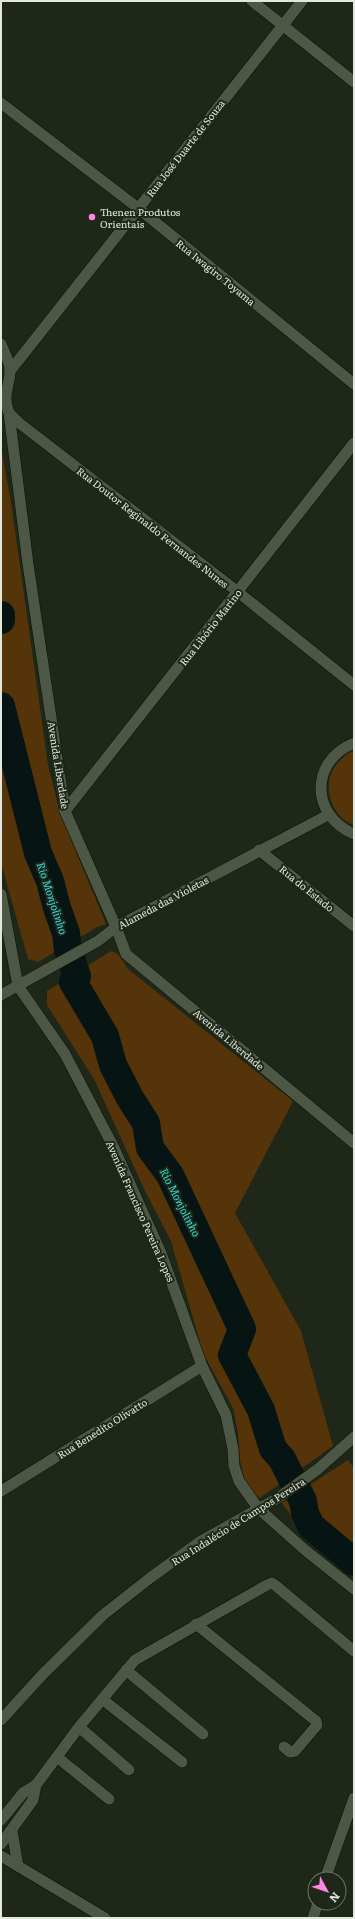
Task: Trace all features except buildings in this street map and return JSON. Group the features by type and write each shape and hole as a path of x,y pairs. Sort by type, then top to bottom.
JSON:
{"street":[{"path":"252,1 354,82"},
{"name":"Rua José Duarte de Souza","path":"10,371 302,1"},
{"name":"Rua Iwagiro Toyama","path":"1,104 138,208 354,384"},
{"name":"Avenida Liberdade","path":"1,344 10,371 5,403 9,413 28,564 65,811 116,927 126,954 354,1143"},
{"name":"Rua Doutor Reginaldo Fernandes Nunes","path":"9,413 18,422 238,592 354,685"},
{"name":"Rua Libório Marino","path":"65,811 354,443"},
{"path":"354,743 342,748 329,761 322,779 321,798 328,815 342,828 354,834"},
{"name":"Alameda das Violetas","path":"1,995 98,941 116,927 328,815"},
{"name":"Rua do Estado","path":"260,850 354,926"},
{"name":"Avenida Francisco Pereira Lopes","path":"1,894 18,986 65,1054 114,1148 161,1254 202,1366 226,1415 233,1450 234,1466 239,1481 258,1508 305,1550 354,1589"},
{"name":"Rua Benedito Olivatto","path":"1,1491 202,1366"},
{"name":"Rua Indalécio de Campos Pereira","path":"1,1720 43,1674 103,1615 150,1578 201,1541 278,1498 318,1469 354,1437"},
{"path":"1,1820 23,1793 36,1785 79,1727 135,1660 196,1624 272,1583 354,1651"},
{"path":"196,1624 316,1721 317,1725 295,1751 290,1752 284,1747"},
{"path":"126,1670 203,1734"},
{"path":"102,1699 182,1762"},
{"path":"79,1727 129,1770"},
{"path":"57,1757 109,1799"},
{"path":"1,1844 12,1831 16,1822 32,1800 36,1785"},
{"path":"329,1871 354,1798"},
{"path":"12,1831 18,1866"},
{"path":"1,1856 105,1918"}],"shaded area":[{"path":"1,447 11,502 48,765 60,813 106,924 97,927 38,962 28,959 1,863"},
{"path":"354,750 354,825 340,816 335,809 329,793 329,784 336,765 342,758"},
{"path":"111,951 118,954 128,969 293,1101 235,1213 301,1331 333,1446 260,1498 252,1492 244,1478 240,1460 238,1432 233,1408 203,1353 171,1241 145,1191 94,1079 47,1005 47,991"},
{"path":"348,1460 354,1468 354,1578 307,1537 282,1503"}],"waterway":[{"name":"Rio Monjolinho","path":"1,615 1,620"},
{"name":"Rio Monjolinho","path":"1,706 38,853 50,881 57,908 66,933 68,950 77,976 73,982 105,1036 113,1065 130,1098 146,1123 150,1148 170,1175 242,1329 232,1355 261,1410 273,1449 282,1459 303,1501 305,1513 311,1526 354,1562"}],"place":[{"name":"Thenen Produtos Orientais","path":"92,217"}]}
